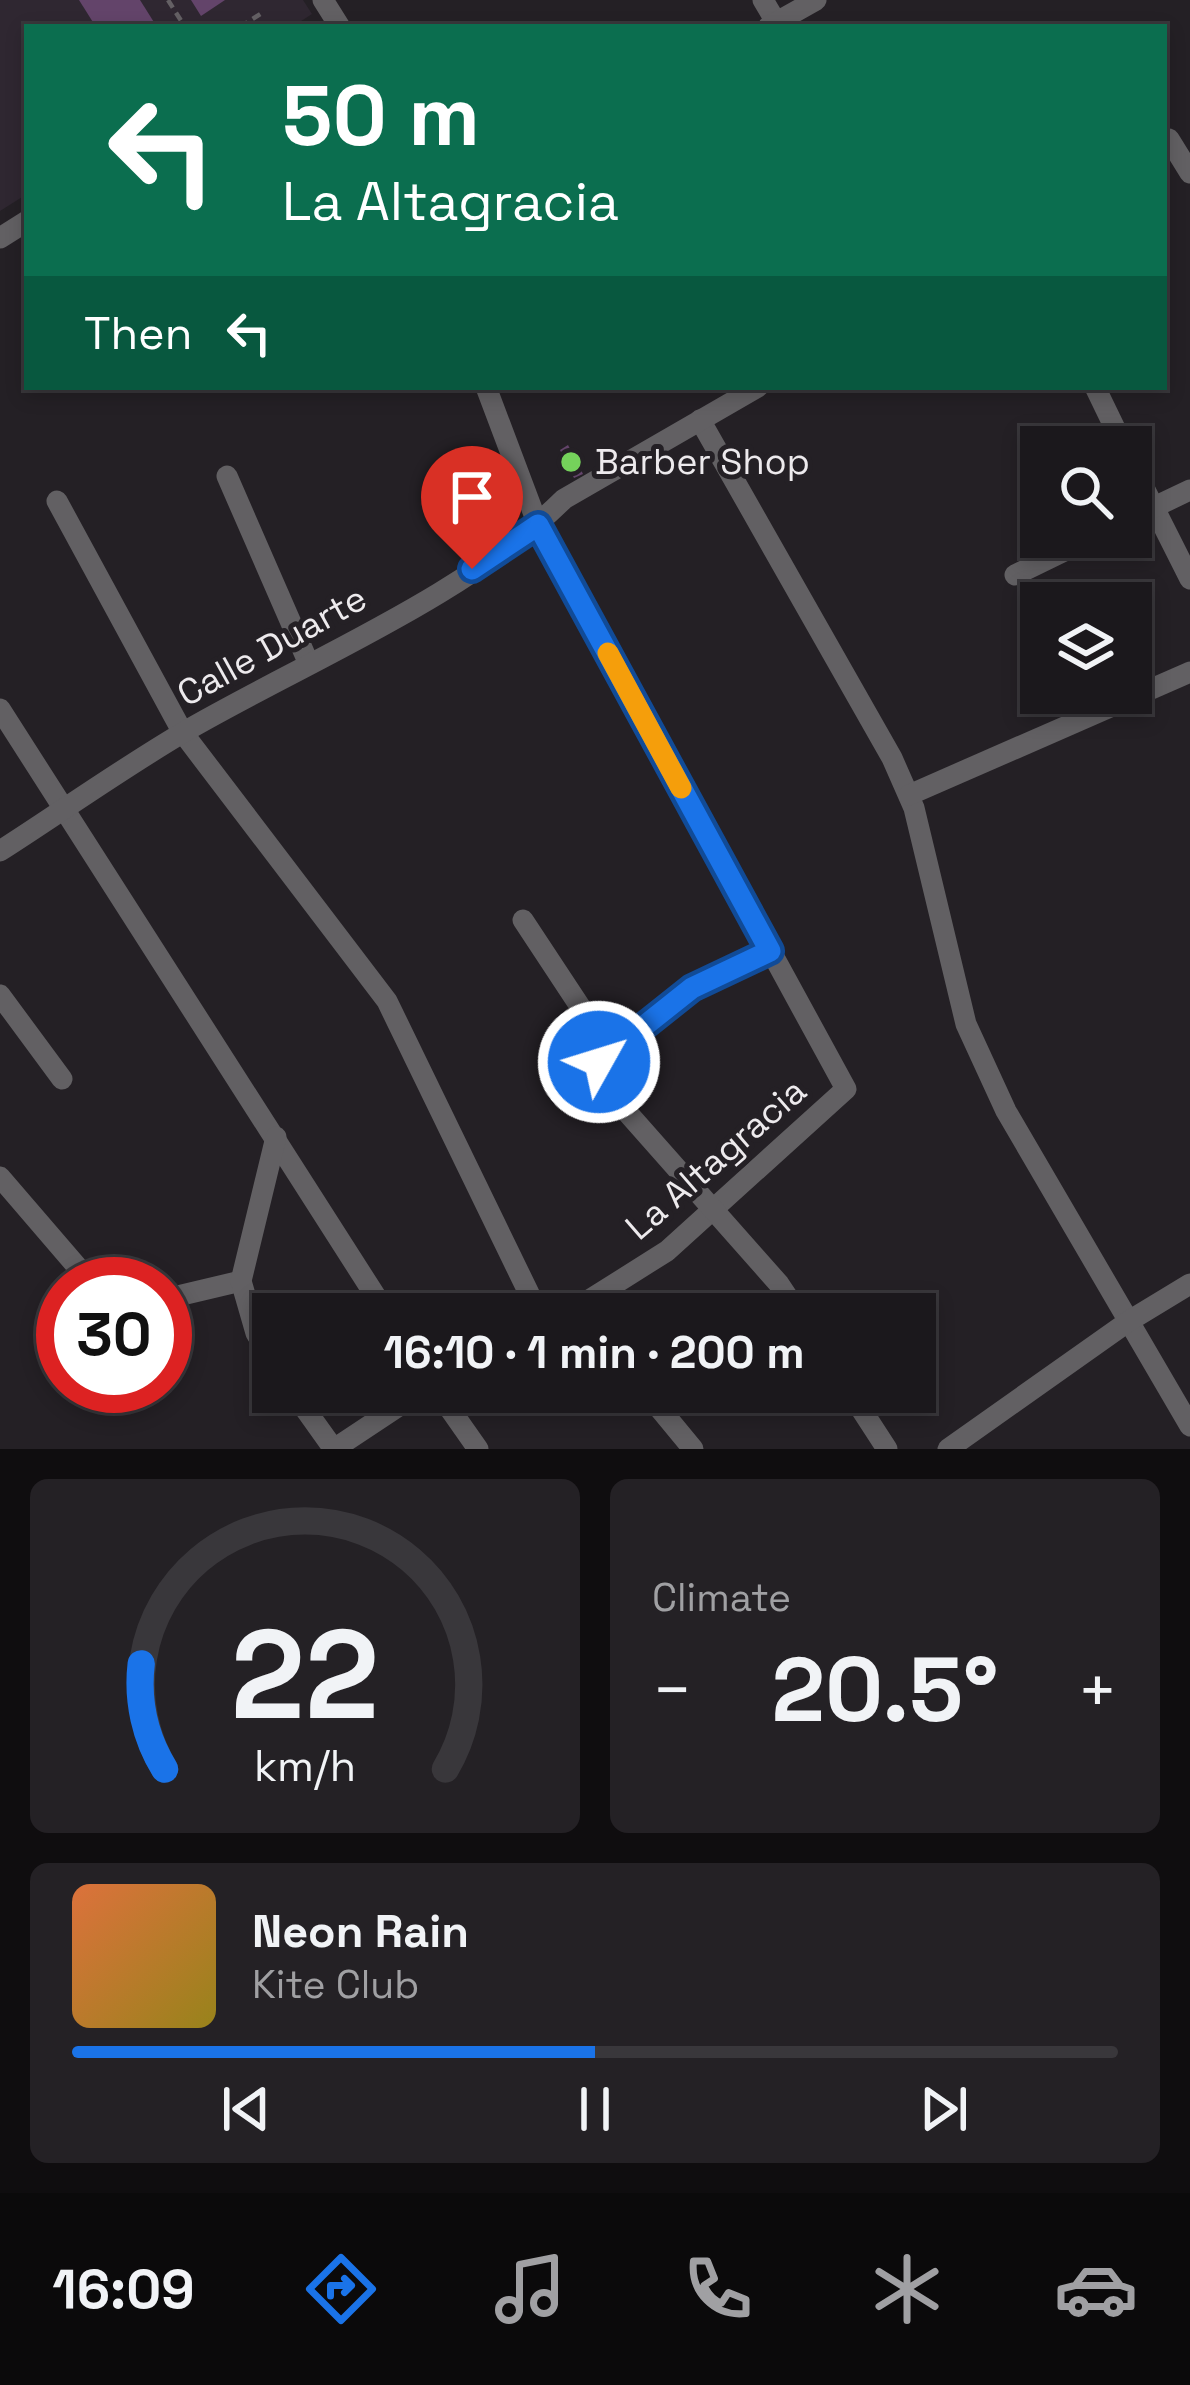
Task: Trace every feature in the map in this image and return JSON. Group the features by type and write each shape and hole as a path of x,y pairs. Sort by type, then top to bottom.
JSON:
{"street":[{"path":"776,24 816,0"},
{"path":"1190,125 1167,141 1190,173"},
{"name":"La Altagracia","path":"487,390 538,525 846,1089 667,1251 613,1293"},
{"name":"Calle Duarte","path":"0,851 183,733 439,591 538,525 563,499 753,390"},
{"path":"1096,390 1114,426"},
{"path":"700,420 870,715 908,795 965,1024 1006,1112 1190,1426"},
{"path":"227,476 309,664"},
{"path":"1190,490 1153,508 1190,579"},
{"path":"57,501 183,733 387,1000 529,1293"},
{"path":"1015,575 1050,558"},
{"path":"908,795 1190,672"},
{"path":"0,709 374,1293"},
{"path":"523,920 586,1017 599,1062 618,1102 785,1293"},
{"path":"599,1062 692,988 770,951"},
{"path":"0,995 62,1078"},
{"path":"252,1319 241,1281 276,1137"},
{"path":"0,1177 69,1257"},
{"path":"192,1293 241,1281"},
{"path":"948,1449 1190,1283"},
{"path":"308,1413 334,1449 388,1413"},
{"path":"453,1413 478,1449"},
{"path":"663,1413 693,1449"},
{"path":"864,1413 887,1449"}],"path":[{"path":"245,24 265,11"}],"shaded area":[{"path":"0,0 303,0 312,14 297,24 24,24 24,196 0,211"}],"building":[{"path":"79,0 140,0 155,24 94,24"},
{"path":"191,0 225,0 201,16"},
{"name":"Barber Shop","path":"568,445 583,474 574,478 560,450"}],"slow traffic":[{"path":"608,653 681,788"}],"place":[{"name":"Barber Shop","path":"571,462"}],"route":[{"path":"472,569 538,525 770,951 692,988 599,1062"}]}
